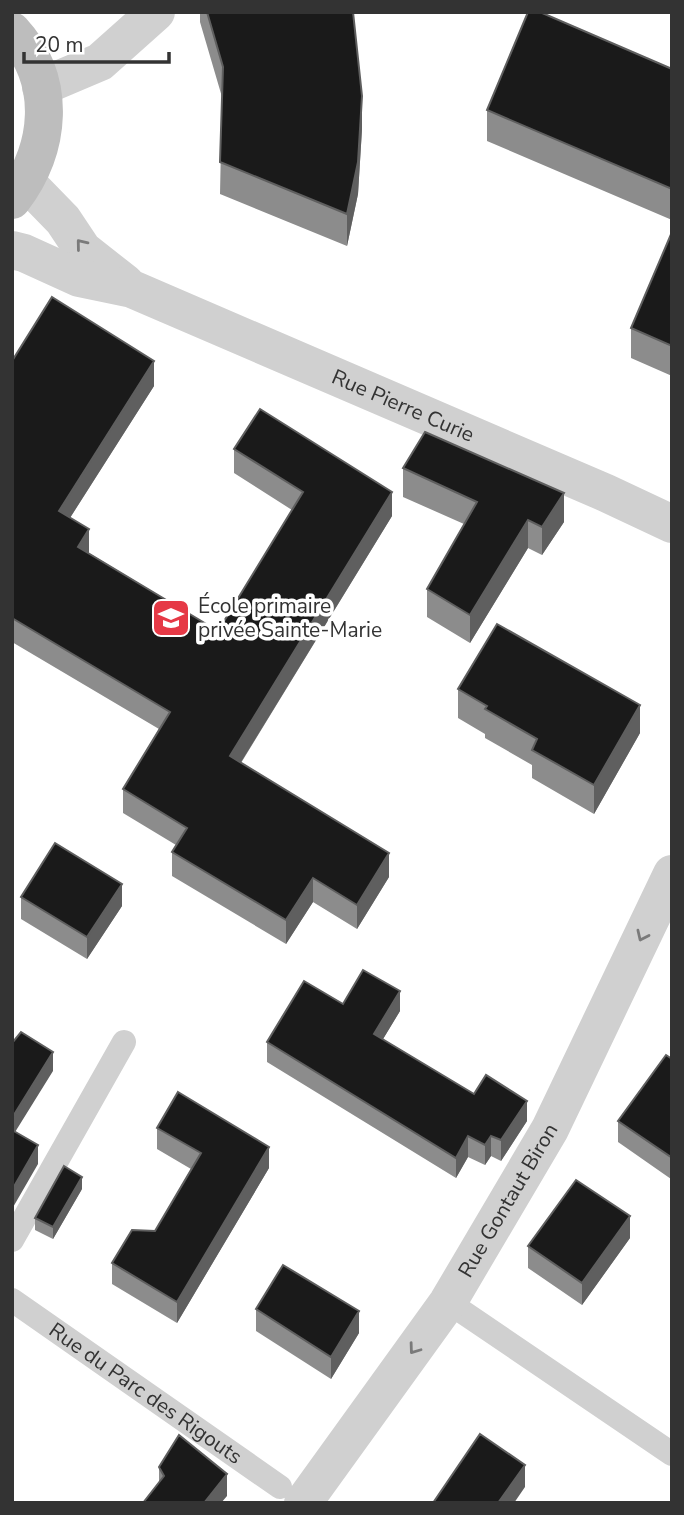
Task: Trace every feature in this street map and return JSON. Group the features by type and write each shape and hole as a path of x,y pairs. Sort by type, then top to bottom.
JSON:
{"main road":[{"path":"12,31 32,59 45,111 37,160 19,191"}],"street":[{"path":"41,87 100,62 156,12"},
{"name":"Rue Pierre Curie","path":"19,191 63,220 83,250 132,289"},
{"name":"Rue Pierre Curie","path":"12,250 79,278 132,289 672,524"},
{"name":"Rue Gontaut Biron","path":"292,1495 448,1302 550,1129 672,874"}],"lane":[{"path":"12,1240 124,1042"},
{"name":"Rue du Parc des Rigouts","path":"12,1300 292,1495"},
{"path":"448,1302 672,1454"}],"building":[{"path":"207,12 353,12 362,96 358,162 347,214 220,162 223,67"},
{"path":"528,12 540,12 672,69 672,189 487,110"},
{"path":"672,232 672,346 631,328"},
{"path":"52,297 154,361 59,511 89,529 78,547 218,631 303,492 234,449 260,409 392,492 230,756 389,853 357,905 313,878 286,920 172,852 187,828 123,789 170,712 12,618 12,361"},
{"path":"425,432 564,493 542,527 528,520 470,615 427,589 477,502 403,468"},
{"path":"497,624 640,705 594,785 532,750 537,739 485,709 487,706 458,689"},
{"path":"55,843 122,884 87,937 21,897"},
{"path":"363,970 400,991 374,1034 474,1094 486,1075 527,1101 501,1140 491,1136 485,1145 468,1136 456,1158 267,1042 304,981 343,1004"},
{"path":"21,1032 53,1052 12,1118 12,1043"},
{"path":"666,1055 672,1059 671,1157 618,1121"},
{"path":"178,1092 269,1147 177,1302 112,1263 132,1230 155,1231 201,1153 157,1128"},
{"path":"12,1130 38,1145 12,1190"},
{"path":"64,1166 82,1177 53,1227 35,1218"},
{"path":"576,1180 630,1216 582,1283 528,1246"},
{"path":"283,1265 359,1311 331,1357 256,1309"},
{"path":"480,1434 525,1465 498,1503 433,1503"},
{"path":"179,1435 227,1474 204,1503 143,1503 164,1476 159,1467"}],"place":[{"name":"École primaire privée Sainte-Marie","path":"171,618"}]}
